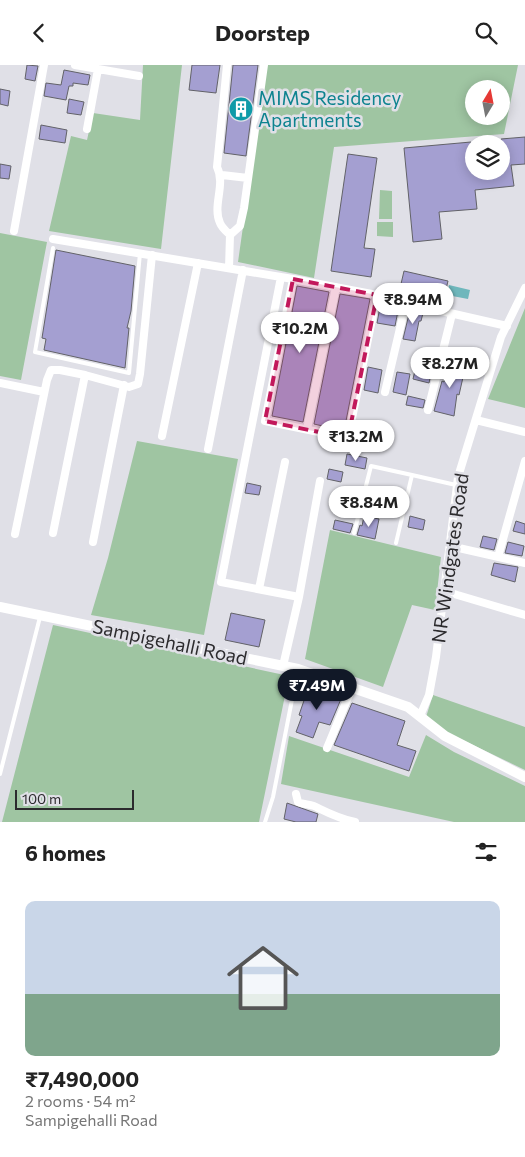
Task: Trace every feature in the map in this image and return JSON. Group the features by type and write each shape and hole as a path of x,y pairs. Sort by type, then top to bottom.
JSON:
{"street":[{"path":"14,231 44,65"},
{"path":"75,65 98,69 108,68 139,76"},
{"path":"227,65 217,167 222,175 218,216 220,225 230,235 230,268"},
{"path":"230,235 240,226 264,65"},
{"path":"87,129 98,69"},
{"path":"222,175 248,178"},
{"path":"53,239 242,270 293,279 377,295 348,438 265,421 293,279"},
{"path":"15,534 44,392 51,370 85,375 129,387 138,384 152,255"},
{"path":"162,436 198,263"},
{"path":"208,449 242,270"},
{"path":"282,277 221,582 299,597"},
{"path":"307,429 336,287"},
{"name":"NR Windgates Road","path":"420,716 429,695 436,657 458,477 501,337 525,288"},
{"path":"385,392 406,303 507,326"},
{"path":"428,410 452,313"},
{"path":"53,533 85,375"},
{"path":"0,383 44,392"},
{"path":"93,542 124,385"},
{"path":"476,420 525,432"},
{"path":"498,557 525,461"},
{"path":"259,589 285,462"},
{"path":"283,666 299,597 320,481"},
{"path":"450,546 525,563"},
{"path":"444,591 525,615"},
{"name":"Sampigehalli Road","path":"0,607 298,669 408,707 445,736 525,777"},
{"path":"327,748 352,687"},
{"path":"296,794 298,802 315,806 334,817 355,822"}],"lane":[{"path":"53,248 35,352 129,373 140,253"},
{"path":"376,299 400,304"},
{"path":"354,533 370,466 457,485"},
{"path":"396,543 412,475"},
{"path":"0,774 40,615"},
{"path":"265,822 273,797 298,669"}],"highlighted area":[{"path":"293,279 377,295 348,438 265,421"}],"green space":[{"path":"143,65 182,65 161,249 49,231 71,136 87,140 93,113 140,120"},
{"path":"266,65 518,65 510,104 510,80 465,80 465,125 506,125 504,134 465,135 465,137 334,147 314,278 238,262"},
{"path":"380,190 392,191 392,219 379,219"},
{"path":"377,222 393,222 393,237 377,236"},
{"path":"0,233 47,242 21,380 0,376"},
{"path":"525,308 525,408 488,399"},
{"path":"137,441 238,459 204,635 91,615 108,558"},
{"path":"330,530 441,557 435,610 412,605 383,687 305,659"},
{"path":"53,625 289,676 259,822 2,822"},
{"path":"433,695 525,727 525,770 448,733 426,717"},
{"path":"426,735 454,752 525,786 525,822 454,822 281,784 289,736 409,777"}],"water":[{"path":"449,285 470,290 468,299 447,295"}],"building":[{"path":"27,65 38,66 35,81 25,79"},
{"path":"192,65 220,65 216,93 189,90"},
{"name":"MIMS Residency Apartments","path":"233,65 258,65 246,156 224,153"},
{"path":"64,70 90,75 88,85 73,83 73,86 69,86 66,100 44,96 46,83 61,85"},
{"path":"0,89 10,91 8,106 0,104"},
{"path":"69,99 84,102 81,115 67,113"},
{"path":"41,125 67,130 65,143 39,139"},
{"path":"525,137 525,164 511,165 514,186 475,190 477,209 439,212 442,239 413,242 404,148 465,143 465,180 510,180 510,138"},
{"path":"348,154 377,158 364,248 375,249 371,277 331,271"},
{"path":"0,164 11,166 9,179 0,178"},
{"path":"56,250 135,266 131,311 127,328 129,328 125,368 44,350 46,339 42,338"},
{"path":"404,271 448,281 445,293 401,284"},
{"path":"297,286 329,292 303,422 272,416"},
{"path":"340,294 370,299 344,431 314,424"},
{"path":"380,307 398,311 395,326 377,323"},
{"path":"410,310 423,313 421,321 419,321 415,341 403,339"},
{"path":"418,358 434,361 429,383 413,379"},
{"path":"449,361 466,364 459,395 457,394 454,416 434,411"},
{"path":"368,367 382,370 378,393 364,390"},
{"path":"397,372 410,374 406,395 393,392"},
{"path":"408,396 425,400 423,408 406,405"},
{"path":"347,454 367,458 365,469 345,465"},
{"path":"329,469 343,472 341,482 327,479"},
{"path":"247,483 261,486 259,495 245,493"},
{"path":"364,516 379,519 375,539 357,535 360,525 362,526"},
{"path":"410,516 425,520 423,530 408,527"},
{"path":"335,520 353,524 350,533 333,529"},
{"path":"516,521 525,524 525,534 513,531"},
{"path":"483,536 497,539 494,550 480,547"},
{"path":"508,542 524,546 522,556 505,553"},
{"path":"494,563 518,567 515,582 491,575"},
{"path":"231,613 265,620 259,647 225,640"},
{"path":"309,686 338,696 341,699 330,725 319,722 313,738 296,732 302,716 299,715"},
{"path":"352,703 405,721 397,745 416,751 409,771 334,745"},
{"path":"287,803 318,814 316,822 296,822 284,819"}],"place":[{"name":"MIMS Residency Apartments","path":"241,109"}]}
